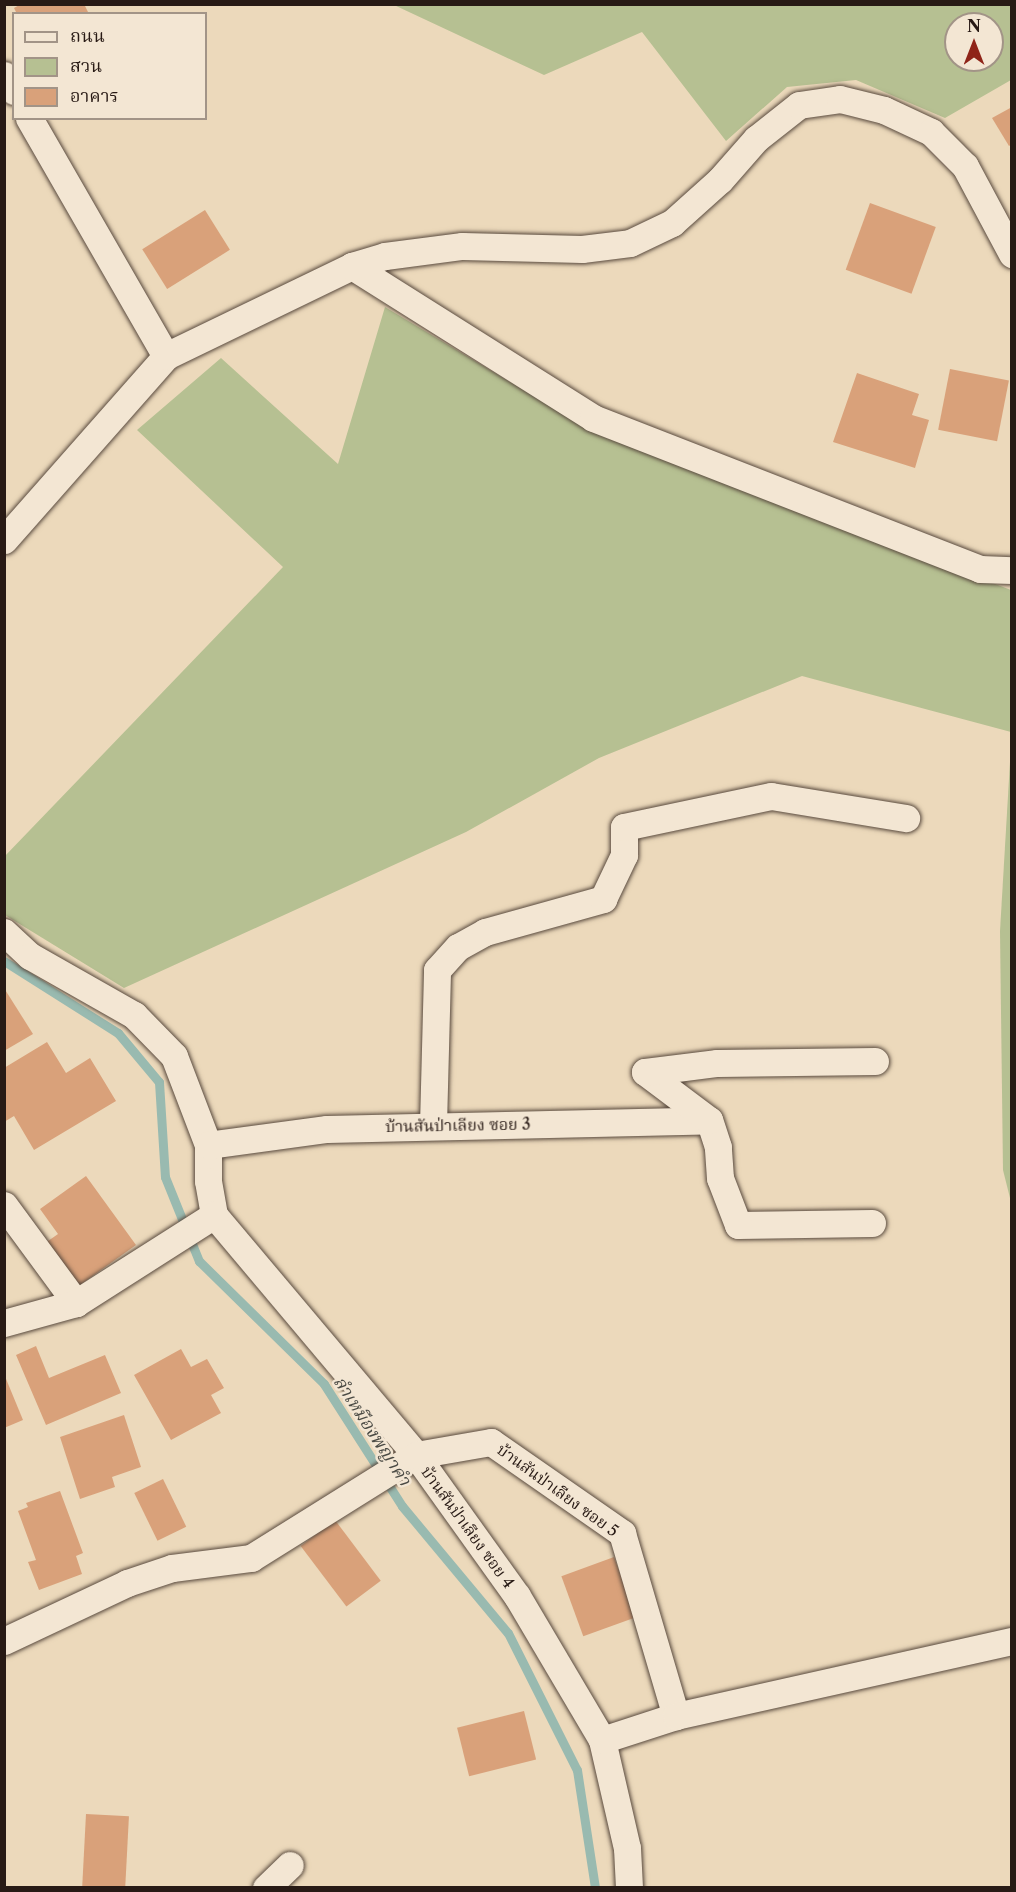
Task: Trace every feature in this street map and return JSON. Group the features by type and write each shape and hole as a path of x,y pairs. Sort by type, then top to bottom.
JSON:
{"street":[{"path":"4,75 12,88"},
{"path":"4,540 166,356 352,266 385,256 462,246 582,249 630,243 672,223 720,180 756,138 799,105 840,99 884,110 931,132 965,166 1011,254"},
{"path":"30,120 166,356"},
{"path":"352,266 593,418 980,569 1011,570"},
{"path":"433,1125 437,970 458,947 485,932 603,899 624,855 624,827 771,796 906,818"},
{"path":"4,932 30,956 134,1015 174,1056 208,1144 208,1181 214,1215 407,1461"},
{"path":"872,1223 738,1225 720,1178 718,1147 709,1120 645,1072 717,1063 875,1061"},
{"name":"บ้านสันป่าเลียง ซอย 3","path":"208,1144 327,1129 709,1120"},
{"path":"4,1205 76,1303"},
{"path":"4,1323 76,1303 191,1233 214,1215"},
{"name":"บ้านสันป่าเลียง ซอย 5","path":"407,1461 491,1442 622,1533 676,1716"},
{"name":"บ้านสันป่าเลียง ซอย 4","path":"4,1641 127,1583 172,1568 251,1558 359,1494 407,1461 517,1596 602,1740 627,1848 629,1887"},
{"path":"602,1740 676,1716 1011,1641"},
{"path":"266,1887 290,1865"}],"green space":[{"path":"394,5 1011,5 1011,80 945,118 856,80 787,87 726,141 642,32 544,75"},
{"path":"385,307 590,430 1011,590 1011,732 802,676 599,758 466,832 124,988 5,915 4,857 283,567 137,430 221,358 338,464"},
{"path":"1011,745 1011,1202 1003,1170 1000,931"}],"building":[{"path":"21,4 84,4 88,12 16,12 14,8"},
{"path":"1012,107 1012,144 1009,146 992,118"},
{"path":"870,203 936,227 911,294 846,270"},
{"path":"205,210 230,250 167,289 142,249"},
{"path":"950,369 1009,380 997,441 938,430"},
{"path":"857,373 919,394 912,415 929,420 915,468 833,442"},
{"path":"4,988 33,1034 4,1051"},
{"path":"47,1042 66,1073 90,1058 116,1101 34,1150 14,1116 4,1122 4,1068"},
{"path":"86,1176 136,1245 73,1290 41,1246 58,1234 40,1209"},
{"path":"36,1346 49,1378 105,1355 121,1393 46,1425 16,1355"},
{"path":"181,1349 191,1367 207,1359 224,1388 211,1395 221,1413 171,1440 134,1375"},
{"path":"4,1374 23,1420 4,1428"},
{"path":"124,1415 141,1467 112,1477 115,1487 80,1499 60,1437"},
{"path":"163,1479 186,1527 157,1541 134,1493"},
{"path":"60,1491 83,1553 76,1556 82,1574 39,1590 28,1562 36,1560 18,1511 28,1507 26,1503"},
{"path":"335,1520 381,1581 346,1607 301,1546"},
{"path":"614,1557 636,1617 583,1636 561,1576"},
{"path":"524,1711 536,1760 469,1776 457,1728"},
{"path":"86,1814 129,1816 125,1888 82,1888"}],"waterway":[{"name":"ลำเหมืองพญาคำ","path":"4,961 118,1033 159,1082 165,1177 199,1261 324,1384 402,1506 508,1633 577,1770 595,1888"}]}
